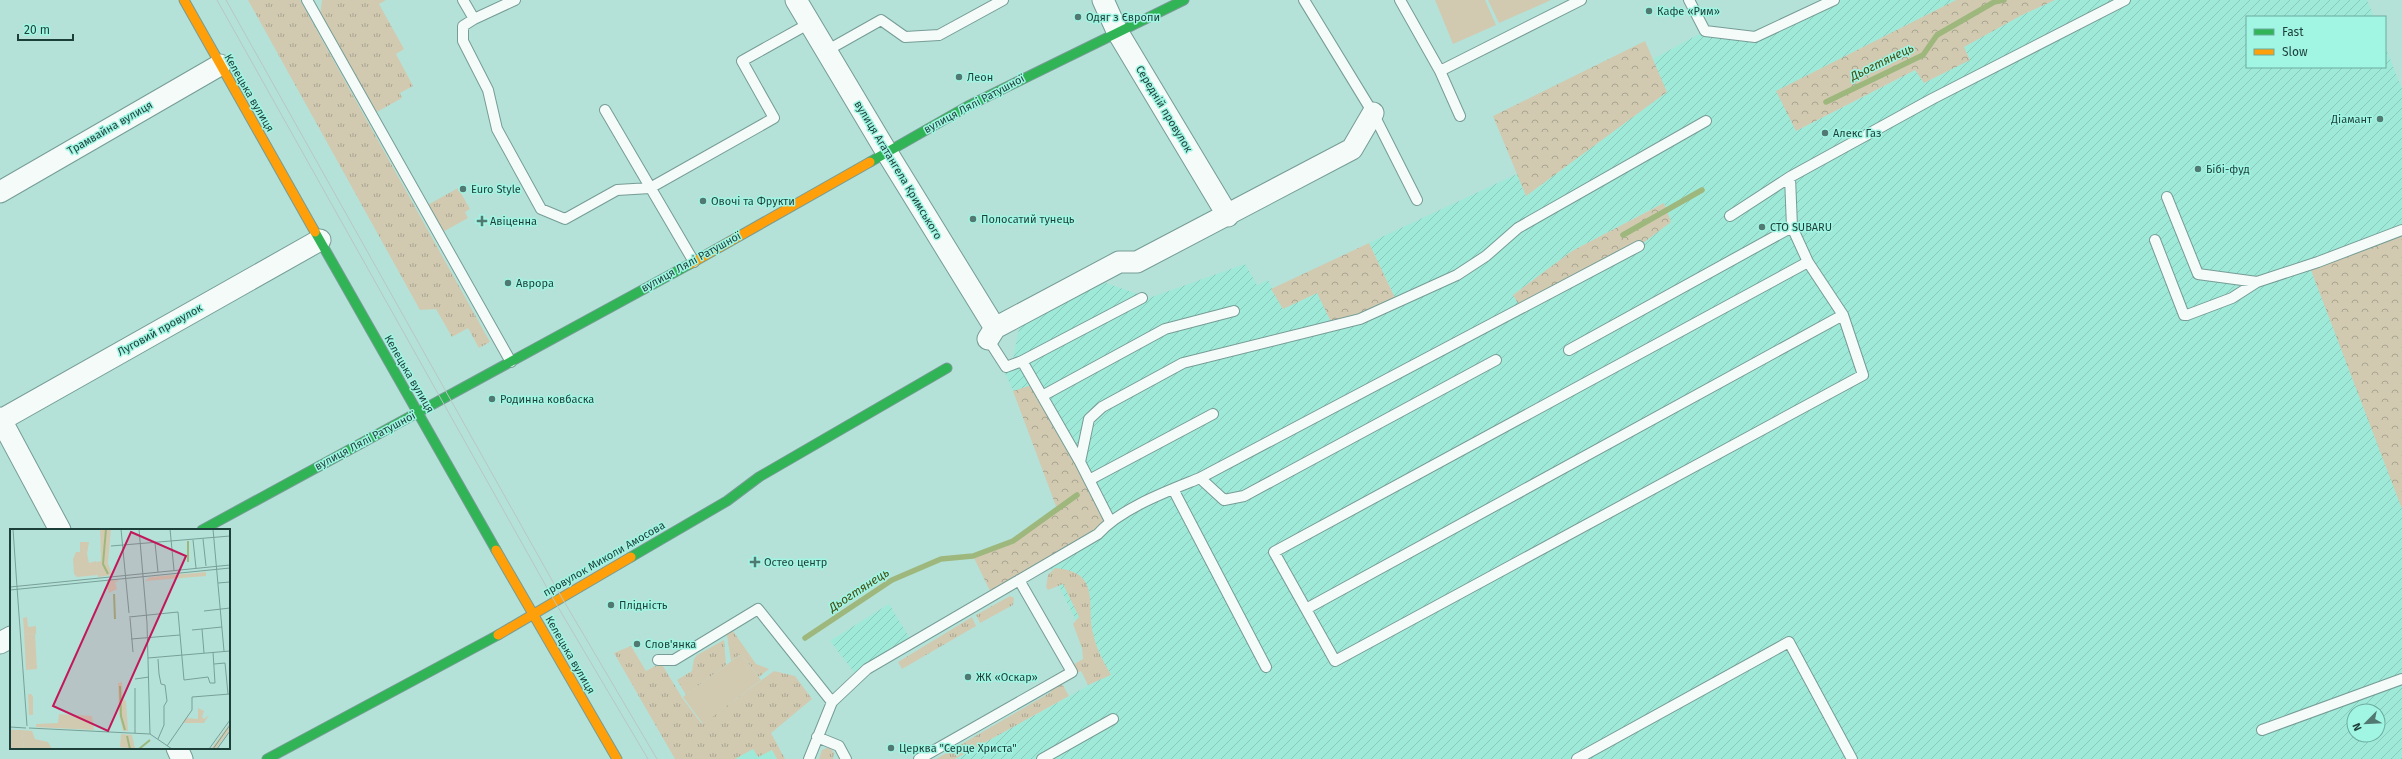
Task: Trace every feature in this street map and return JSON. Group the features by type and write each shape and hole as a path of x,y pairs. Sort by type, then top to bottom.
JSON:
{"street":[{"name":"Келецька вулиця","path":"184,0 533,615 617,759"},
{"name":"вулиця Агатангела Кримського","path":"796,0 992,333"},
{"name":"Середній провулок","path":"1103,0 1117,31 1228,216"},
{"name":"вулиця Лялі Ратушної","path":"204,529 694,262 968,106 1117,31 1184,0"},
{"name":"Трамвайна вулиця","path":"0,192 220,65"},
{"path":"992,333 1119,262 1137,262 1228,216 1352,149 1373,113"},
{"name":"Луговий провулок","path":"1,419 320,240"},
{"name":"провулок Миколи Амосова","path":"267,759 533,615 727,501 760,477 947,368"},
{"path":"1,419 59,529"},
{"path":"0,643 10,638"},
{"path":"177,749 182,759"}],"lane":[{"path":"307,0 511,362"},
{"path":"463,0 474,19"},
{"path":"515,0 474,19 463,26 463,41 488,90 497,129 541,209 565,219 617,190 650,188 774,118 742,61 810,23"},
{"path":"826,51 881,20 905,37 939,35 1003,0"},
{"path":"1304,0 1373,113 1417,200"},
{"path":"1400,0 1440,71 1460,116"},
{"path":"1440,71 1581,0"},
{"path":"1689,0 1705,32 1755,37 1834,0"},
{"path":"1730,216 1790,177 1932,99 2125,0"},
{"path":"605,110 694,262"},
{"path":"1080,462 1089,419 1102,407 1176,366 1360,319 1457,275 1486,256 1518,228 1706,121"},
{"path":"1790,177 1792,226 1808,262 1843,315 1863,375 1335,661 1274,552 1808,262"},
{"path":"2167,197 2198,274 2256,282"},
{"path":"1569,350 1792,226"},
{"path":"2155,240 2184,314 2187,315 2232,298 2256,282 2318,262 2402,230"},
{"path":"809,759 832,702 867,669 1098,534 1110,521 1173,489 1200,478 1639,246"},
{"path":"992,333 1006,366 1022,361 1142,298"},
{"path":"1042,396 1165,329 1234,311"},
{"path":"1306,609 1843,315"},
{"path":"1200,478 1224,500 1244,496 1496,360"},
{"path":"1022,361 1080,462 1110,521"},
{"path":"1089,480 1213,414"},
{"path":"1173,489 1266,667"},
{"path":"919,759 1072,672 1019,580"},
{"path":"658,660 674,660 758,609 832,702"},
{"path":"1578,759 1789,642 1852,759"},
{"path":"2262,730 2402,679"},
{"path":"1042,759 1113,719"},
{"path":"817,736 838,746 846,759"}],"shaded area":[{"path":"1834,0 1956,0 1777,91 1796,131 1916,70 1924,83 1969,60 1963,47 2022,15 2055,0 2367,0 2374,16 2246,16 2246,68 2386,68 2386,49 2402,89 2402,759 955,759 1104,677 1048,564 1114,528 1035,385 1013,391 1001,364 1013,359 1022,313 1089,277 1149,298 1245,264 1257,285 1268,280 1283,309 1317,293 1397,302 1369,243 1517,174 1526,196 1666,92 1653,59 1705,31 1755,37","holes":["1663,203 1671,222 1513,295 1572,251"]},
{"path":"889,604 912,642 858,677 830,641"},
{"path":"753,749 772,750 777,759 735,759"}],"green space":[{"path":"248,0 300,0 490,342 479,348 468,328 452,337 436,309 420,310"},
{"path":"322,0 386,0 379,4 404,49 396,54 413,86 400,93 402,98 375,113 320,16"},
{"path":"1435,0 1485,0 1496,25 1453,44"},
{"path":"1488,0 1551,0 1499,23"},
{"path":"1956,0 2055,0 2022,15 1964,47 1970,60 1924,83 1915,70 1796,131 1776,91"},
{"path":"1645,41 1667,92 1526,196 1493,116"},
{"path":"458,188 470,209 465,212 468,218 441,233 426,206"},
{"path":"1664,203 1671,222 1639,246 1521,308 1513,295 1572,251"},
{"path":"2402,230 2402,509 2309,265"},
{"path":"1369,243 1397,302 1333,326 1317,293 1283,309 1271,289"},
{"path":"1035,384 1110,521 992,595 973,556 1013,541 1057,509 1013,391"},
{"path":"1055,568 1070,571 1080,576 1086,583 1089,591 1091,622 1094,639 1100,655 1111,675 1088,685 1081,671 1061,682 1069,696 955,759 936,759 1051,692 1052,677 1083,659 1082,648 1073,624 1079,617 1063,584 1048,590 1046,587 1048,575"},
{"path":"1010,596 1014,598 1013,605 980,623 976,615"},
{"path":"972,617 976,626 902,669 898,662"},
{"path":"733,631 756,664 769,669 759,677 741,654 731,661 727,635"},
{"path":"724,640 726,665 686,695 677,680 692,671 694,659 697,655"},
{"path":"631,646 646,671 661,663 683,699 702,724 774,671 795,676 812,699 771,733 785,759 777,759 772,750 758,757 753,749 735,759 675,759 614,653"},
{"path":"741,654 761,680 703,724 683,697"},
{"path":"829,747 834,753 833,759 819,759 822,750"}],"waterway":[{"name":"Дьогтянець","path":"1826,102 1923,55 1937,35 1994,2 2004,0"},
{"name":"Дьогтянець","path":"1623,235 1702,190"},
{"name":"Дьогтянець","path":"805,638 892,580 941,559 973,556 1013,541 1077,495"}],"tram line":[{"path":"217,0 555,602 648,759"},
{"path":"226,0 562,598 657,759"}],"traffic: fast":[{"path":"870,162 968,106 1184,0"},
{"path":"315,232 496,550"},
{"path":"204,529 690,264"},
{"path":"631,557 727,501 759,477 947,368"},
{"path":"267,759 498,635"}],"traffic: slow":[{"path":"184,0 315,232"},
{"path":"690,264 870,162"},
{"path":"496,550 617,759"},
{"path":"498,635 631,557"}],"place":[{"name":"Кафе «Рим»","path":"1649,11"},
{"name":"Одяг з Європи","path":"1078,17"},
{"name":"Леон","path":"959,77"},
{"name":"Діамант","path":"2380,119"},
{"name":"Алекс Газ","path":"1825,133"},
{"name":"Бібі-фуд","path":"2198,169"},
{"name":"Euro Style","path":"463,189"},
{"name":"Овочі та Фрукти","path":"703,201"},
{"name":"Полосатий тунець","path":"973,219"},
{"name":"Авіценна","path":"482,221"},
{"name":"СТО SUBARU","path":"1762,227"},
{"name":"Аврора","path":"508,283"},
{"name":"Родинна ковбаска","path":"492,399"},
{"name":"Остео центр","path":"755,562"},
{"name":"Плідність","path":"611,605"},
{"name":"Слов'янка","path":"637,644"},
{"name":"ЖК «Оскар»","path":"968,677"},
{"name":"Церква \"Серце Христа\"","path":"891,748"}]}
